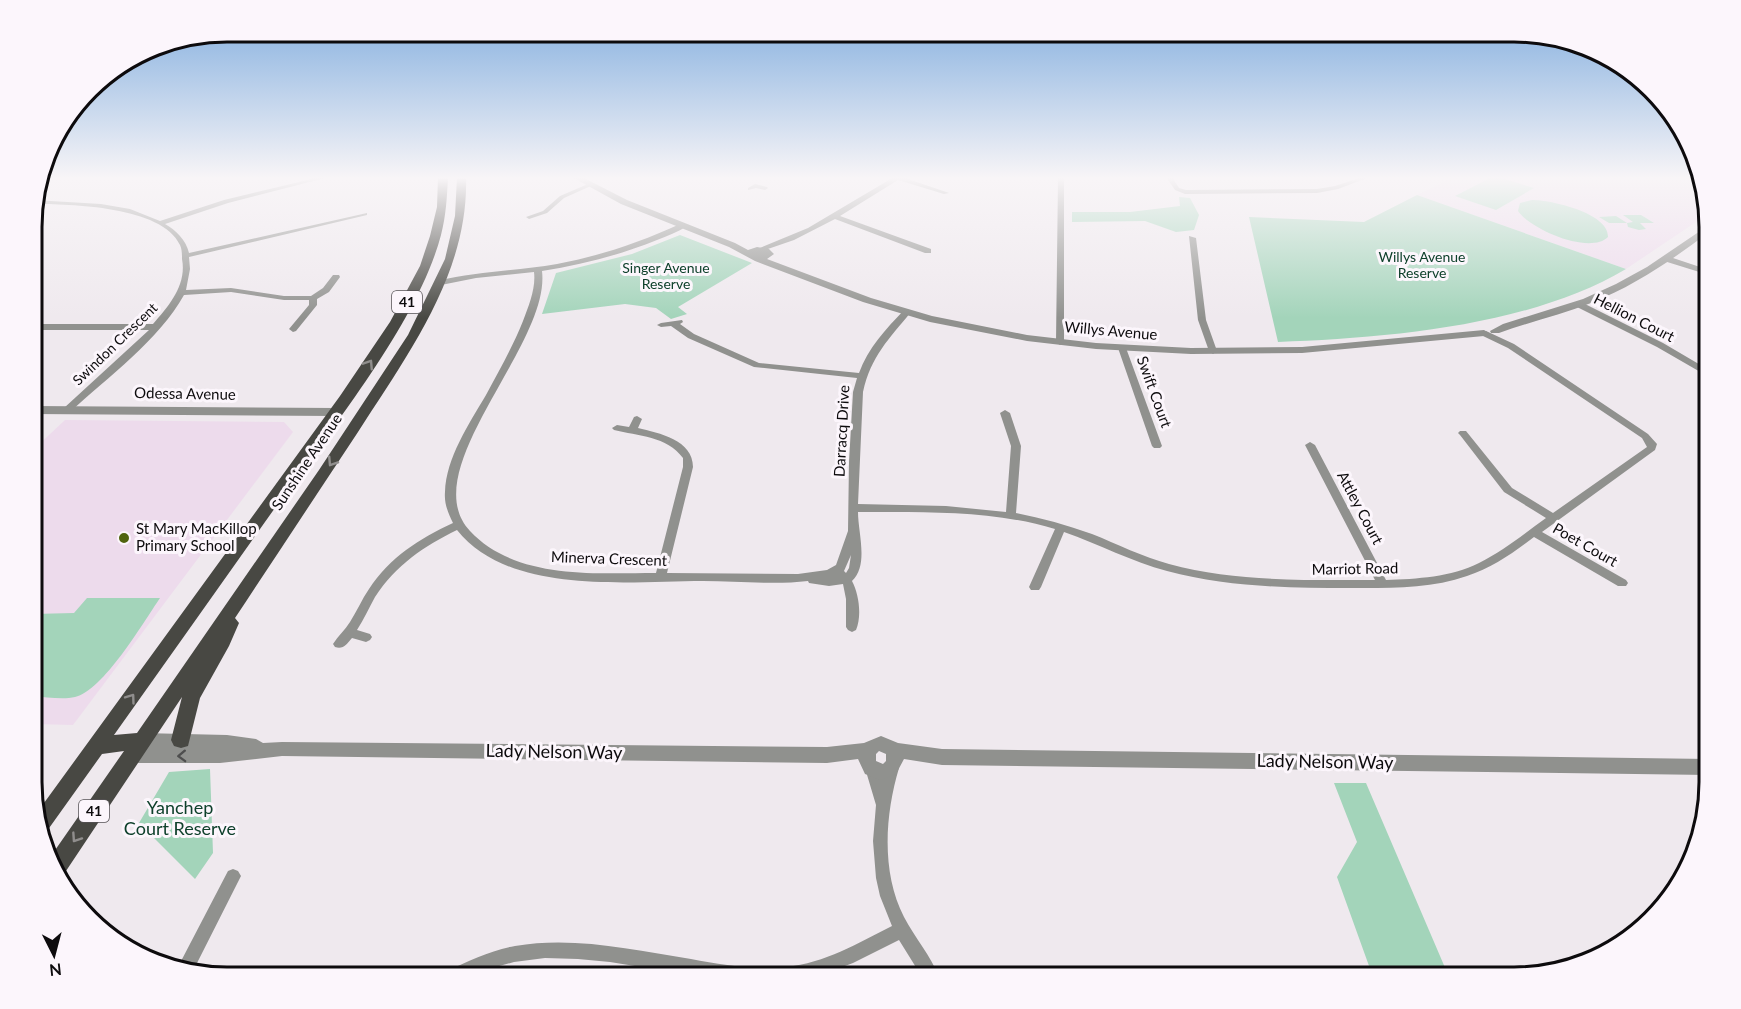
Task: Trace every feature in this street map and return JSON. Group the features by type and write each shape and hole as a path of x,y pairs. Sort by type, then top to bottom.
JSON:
{"main road":[{"name":"Sunshine Avenue","path":"46,816 336,412 391,330 411,295 437,224"},
{"name":"Sunshine Avenue","path":"60,861 364,413 414,335 443,279 459,224"},
{"path":"391,330 411,307 426,281 443,279"},
{"path":"336,412 364,413"},
{"path":"182,740 191,697 220,646 242,593"},
{"path":"95,748 137,748"}],"street":[{"path":"162,224 173,231 182,241 188,255 326,224"},
{"name":"Willys Avenue","path":"677,224 846,292 907,312 987,331 1122,348 1213,351 1332,348 1486,330 1578,304 1635,279 1699,235"},
{"path":"756,254 817,224"},
{"path":"855,224 928,251"},
{"path":"1060,342 1061,224"},
{"path":"443,279 538,269 624,249 682,226"},
{"path":"1192,238 1202,320 1213,351"},
{"path":"756,254 769,255 780,243"},
{"name":"Swindon Crescent","path":"67,410 154,327 181,293 186,276 188,255"},
{"name":"Willys Avenue","path":"769,255 786,268"},
{"path":"1667,259 1699,270"},
{"path":"339,644 350,633 371,595 392,566 411,549 458,525 450,502 453,471 520,336 540,282 538,269"},
{"path":"181,293 231,290 313,298 326,290 332,277 345,273"},
{"path":"293,329 312,305 313,298"},
{"name":"Hellion Court","path":"1578,304 1660,345 1699,368"},
{"name":"Darracq Drive","path":"852,627 852,595 842,574 853,572 855,566 853,508 858,392 861,376 870,355 907,312"},
{"path":"661,325 678,322 691,336 757,365 861,376"},
{"path":"42,327 154,327"},
{"name":"Marriot Road","path":"853,508 957,509 1011,516 1061,528 1167,567 1222,579 1272,584 1383,584 1440,579 1475,570 1488,564 1652,448 1652,444 1645,436 1486,330"},
{"name":"Swift Court","path":"1122,348 1157,446"},
{"name":"Odessa Avenue","path":"42,410 336,412"},
{"path":"1005,413 1016,446 1011,516"},
{"path":"632,430 637,419"},
{"path":"617,428 648,434 676,445 688,458 688,468 661,576"},
{"path":"1463,433 1508,490 1553,518"},
{"name":"Attley Court","path":"1310,445 1383,584"},
{"name":"Minerva Crescent","path":"458,525 478,545 511,563 574,575 798,578 830,582 842,574"},
{"path":"1035,587 1061,528"},
{"name":"Poet Court","path":"1533,532 1622,583"},
{"path":"350,633 366,637"},
{"name":"Lady Nelson Way","path":"137,748 182,740 227,742 282,749"},
{"path":"882,803 892,761 880,744 870,762 882,803 884,878 902,930 925,967"},
{"name":"Lady Nelson Way","path":"137,748 220,754 282,749 826,755 870,762"},
{"name":"Lady Nelson Way","path":"892,761 942,757 1699,767"},
{"path":"870,762 882,771 892,761"},
{"path":"188,963 233,876"},
{"path":"822,967 902,930"},
{"path":"474,967 517,952 552,948 686,967"}],"shaded area":[{"path":"1499,224 1693,224 1626,269"},
{"name":"St Mary MacKillop Primary School","path":"65,420 284,422 293,432 73,725 42,724 42,442"}],"green space":[{"path":"1154,224 1196,224 1194,230 1176,232"},
{"name":"Willys Avenue Reserve","path":"1251,224 1499,224 1626,269 1588,288 1547,304 1503,316 1411,332 1278,342"},
{"path":"1533,224 1602,224 1608,237 1599,242 1575,242"},
{"path":"1627,224 1641,224 1646,229 1639,230 1628,227"},
{"name":"Singer Avenue Reserve","path":"680,235 752,263 678,307 687,314 671,319 656,308 625,304 542,314 556,273 632,254"},
{"path":"87,598 160,598 122,655 98,683 75,697 42,697 42,614 74,613"},
{"name":"Yanchep Court Reserve","path":"210,769 213,853 195,879 139,823 169,772"},
{"path":"1334,783 1366,783 1445,967 1369,967 1337,877 1357,842"}],"place":[{"name":"St Mary MacKillop Primary School","path":"124,538"}]}
